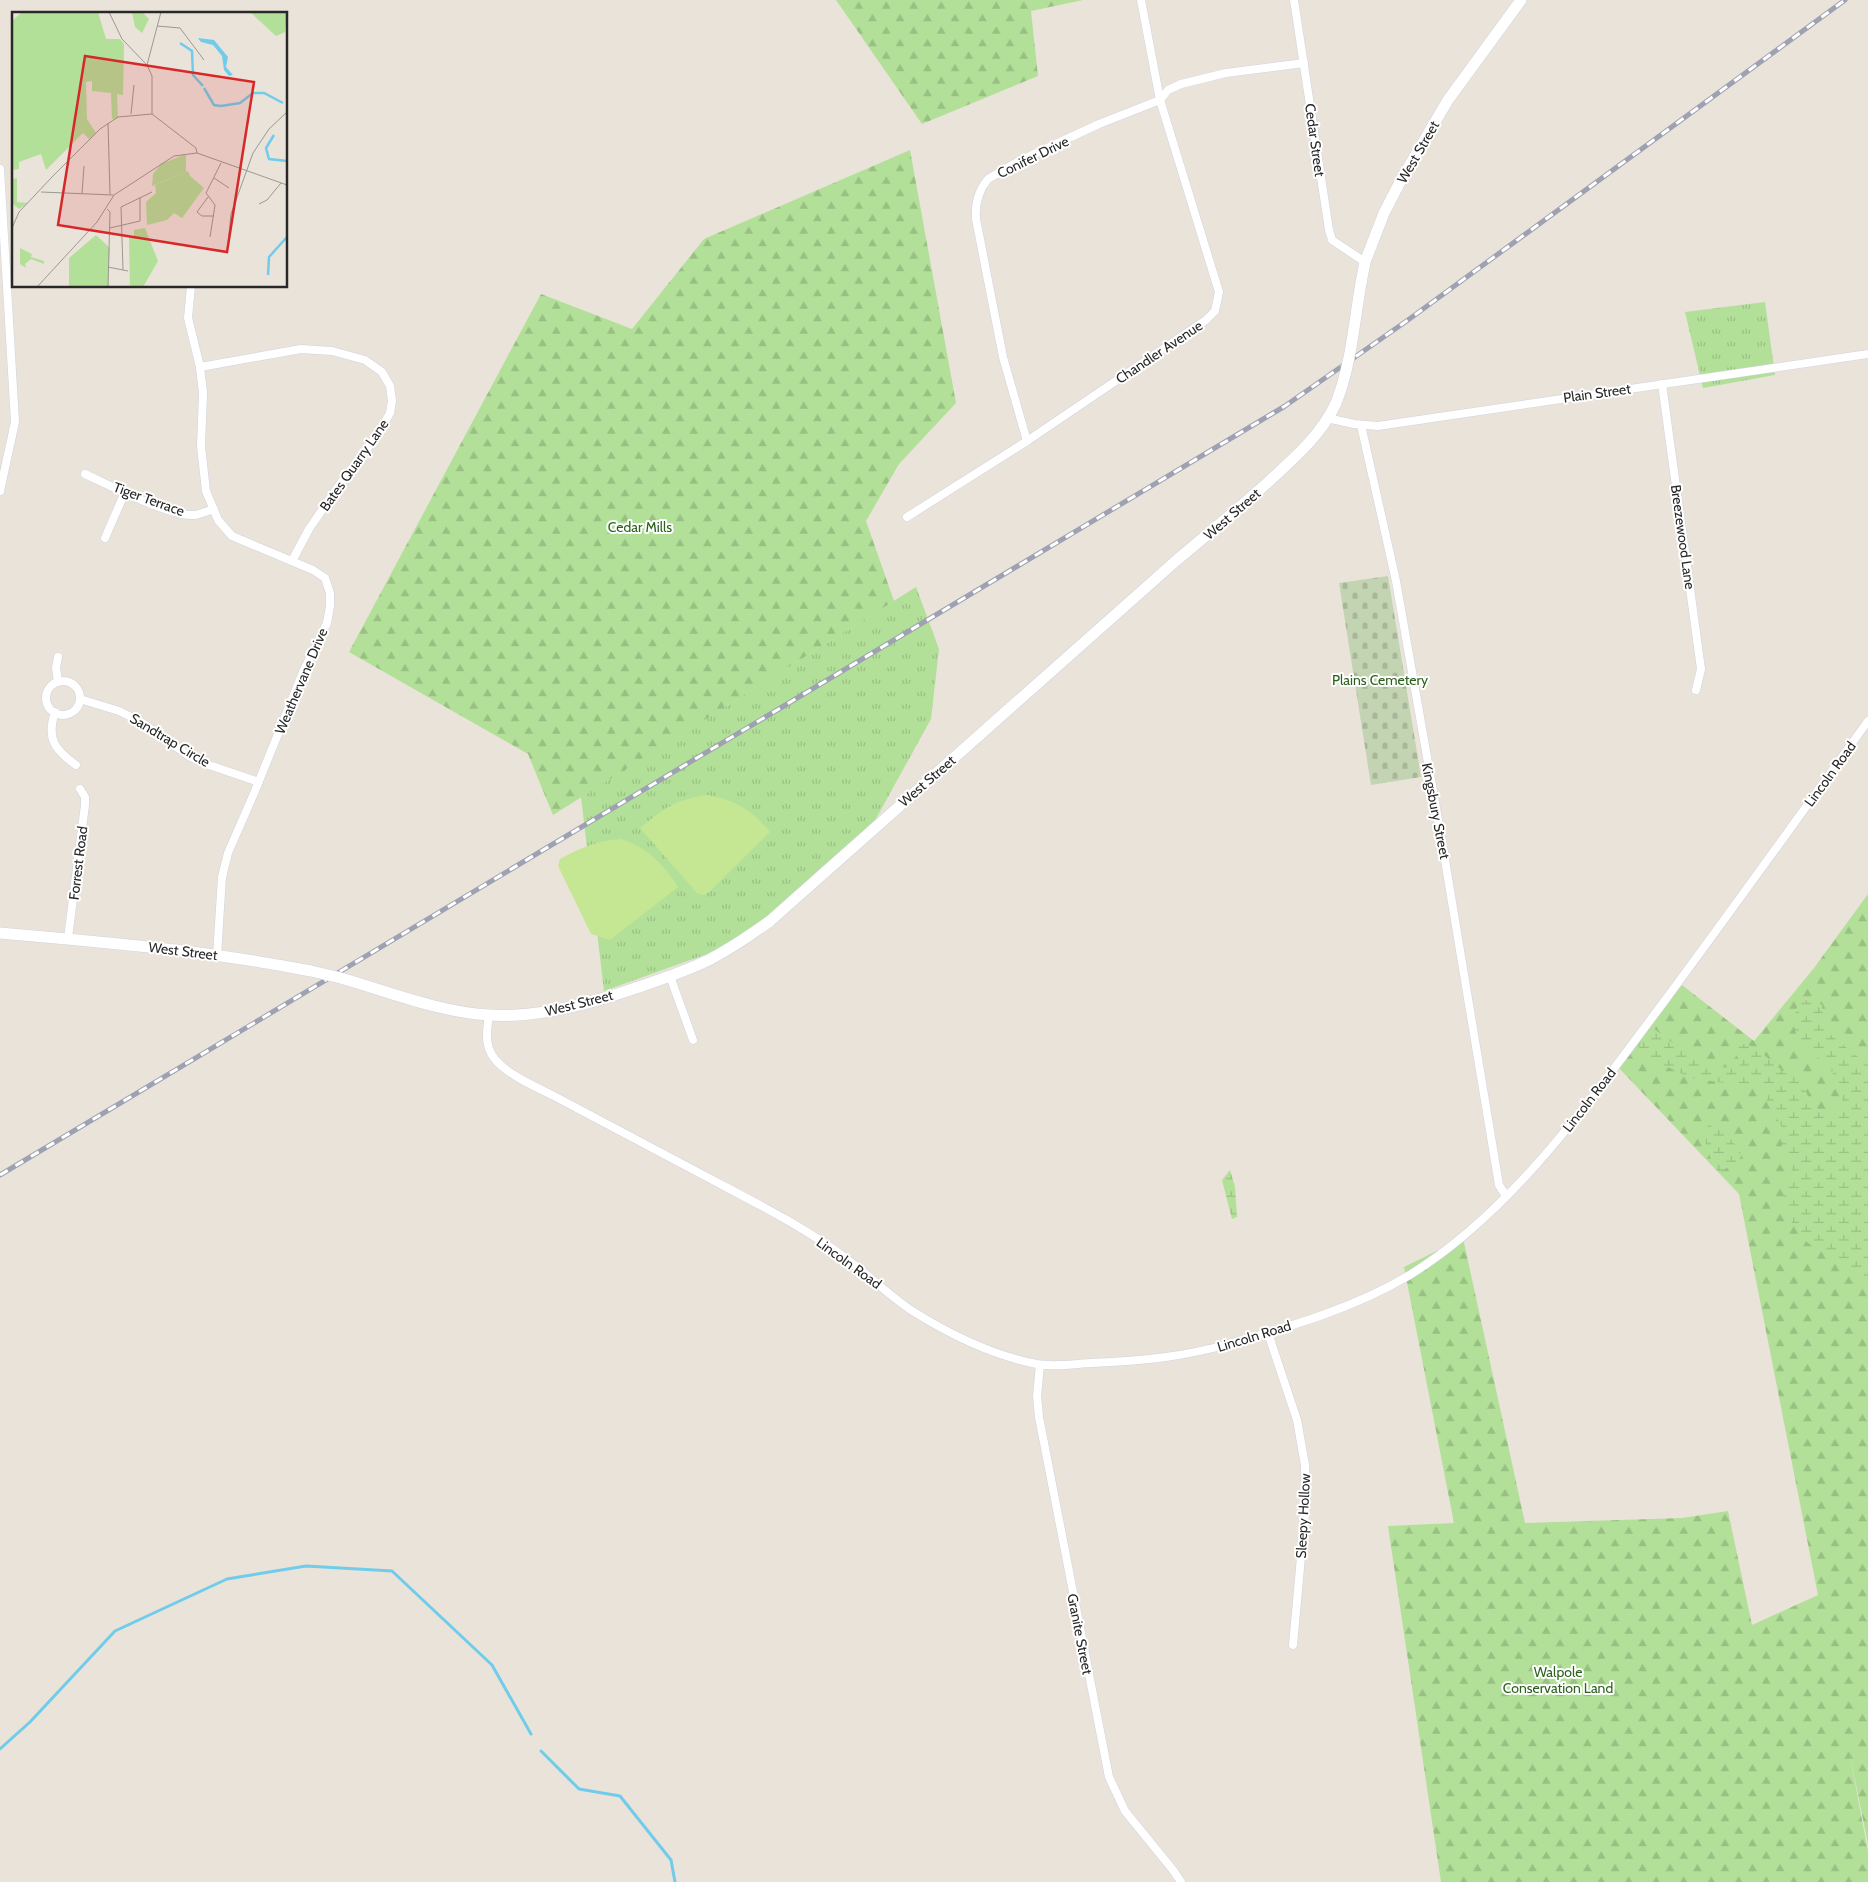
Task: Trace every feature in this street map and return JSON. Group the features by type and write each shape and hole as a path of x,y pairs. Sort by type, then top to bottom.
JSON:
{"main road":[{"name":"West Street","path":"0,933 68,938 269,962 341,978 428,1004 489,1015 521,1015 544,1012 604,998 670,976 715,956 770,921 1156,578 1234,513 1293,460 1311,441 1327,418 1341,392 1365,262 1384,213 1448,100 1521,0"}],"street":[{"name":"Chandler Avenue","path":"907,517 1027,441 1206,320 1215,311 1219,292 1160,100 1140,0"},
{"name":"Cedar Street","path":"1294,0 1332,240 1365,262"},
{"name":"Conifer Drive","path":"1027,441 1003,357 976,220 976,204 980,191 988,179 1019,161 1099,124 1160,100 1168,90 1181,84 1226,73 1304,63"},
{"path":"0,169 15,422 0,491"},
{"name":"Weathervane Drive","path":"191,288 188,318 200,367 204,393 201,446 206,491 218,520 232,536 312,570 325,578 330,593 327,623 303,672 228,853 222,877 217,955"},
{"name":"Bates Quarry Lane","path":"200,367 301,349 332,351 365,360 382,372 390,386 392,401 390,413 383,426 309,529 292,561"},
{"name":"Plain Street","path":"1327,418 1361,425 1378,426 1868,354"},
{"name":"Breezewood Lane","path":"1662,384 1701,670 1696,690"},
{"name":"Kingsbury Street","path":"1361,425 1396,581 1499,1185 1506,1196"},
{"name":"Tiger Terrace","path":"85,474 179,514 196,515 214,508"},
{"path":"105,538 125,492"},
{"path":"58,657 56,667 58,682"},
{"path":"58,682 69,682 74,684 80,694 80,699 76,709 60,714 51,708 47,698 50,688 58,682"},
{"name":"Sandtrap Circle","path":"80,699 126,714 141,722 189,756 259,782"},
{"path":"55,712 51,723 54,742 58,750 76,765"},
{"name":"Lincoln Road","path":"489,1015 488,1048 496,1060 509,1071 800,1228 844,1256 912,1310 985,1348 1040,1365 1068,1365 1166,1358 1195,1353 1268,1333 1352,1304 1382,1291 1448,1248 1506,1196 1578,1118 1723,924 1868,721"},
{"name":"Forrest Road","path":"68,938 85,805 85,797 80,789"},
{"path":"670,976 693,1040"},
{"name":"Sleepy Hollow","path":"1268,1333 1297,1420 1305,1465 1306,1502 1293,1645"},
{"name":"Granite Street","path":"1040,1365 1037,1396 1039,1417 1109,1777 1125,1812 1174,1870 1180,1882"}],"green space":[{"path":"836,0 1083,0 1031,11 1038,76 922,124"},
{"name":"Cedar Mills","path":"910,150 956,403 899,464 866,521 894,601 553,815 528,754 349,652 541,294 632,329 704,239"},
{"path":"1765,302 1775,375 1703,388 1685,312"},
{"name":"Plains Cemetery","path":"1388,576 1421,777 1371,785 1339,583"},
{"path":"916,587 939,649 931,719 862,844 767,925 707,954 604,991 581,797"},
{"path":"708,795 727,800 742,807 757,818 770,832 709,892 703,895 697,893 640,828 656,815 679,802"},
{"path":"621,839 647,852 667,871 678,887 610,940 591,934 558,866 560,859 582,848 604,841"},
{"name":"Walpole Conservation Land","path":"1868,894 1868,1844 1848,1746 1868,1851 1868,1882 1441,1882 1388,1526 1454,1523 1404,1267 1463,1238 1525,1523 1682,1518 1728,1511 1752,1625 1818,1595 1739,1194 1617,1066 1682,985 1754,1041 1814,968"},
{"path":"1807,1000 1815,1001 1822,1005 1823,1022 1831,1035 1868,1065 1868,1280 1855,1277 1820,1249 1816,1249 1803,1239 1794,1224 1787,1219 1784,1196 1792,1169 1782,1151 1782,1127 1768,1105 1764,1089 1752,1084 1732,1084 1691,1078 1644,1056 1639,1048 1644,1029 1653,1028 1705,1068 1739,1067 1741,1063 1733,1050 1736,1045 1749,1045 1761,1052 1785,1072 1801,1079 1809,1098 1817,1109 1829,1114 1836,1114 1842,1102 1842,1096 1834,1084 1832,1067 1806,1049 1797,1035 1795,1016 1798,1003"},
{"path":"1711,1122 1720,1125 1740,1151 1741,1156 1739,1160 1722,1171 1717,1171 1706,1146 1705,1133"},
{"path":"1230,1170 1235,1187 1237,1217 1232,1219 1222,1180"}],"waterway":[{"path":"0,1749 30,1722 115,1631 227,1579 306,1566 392,1571 492,1665 531,1734"},
{"path":"541,1751 579,1789 620,1796 671,1860 675,1882"}],"railway":[{"path":"0,1175 1285,406 1408,320 1845,0"}]}
